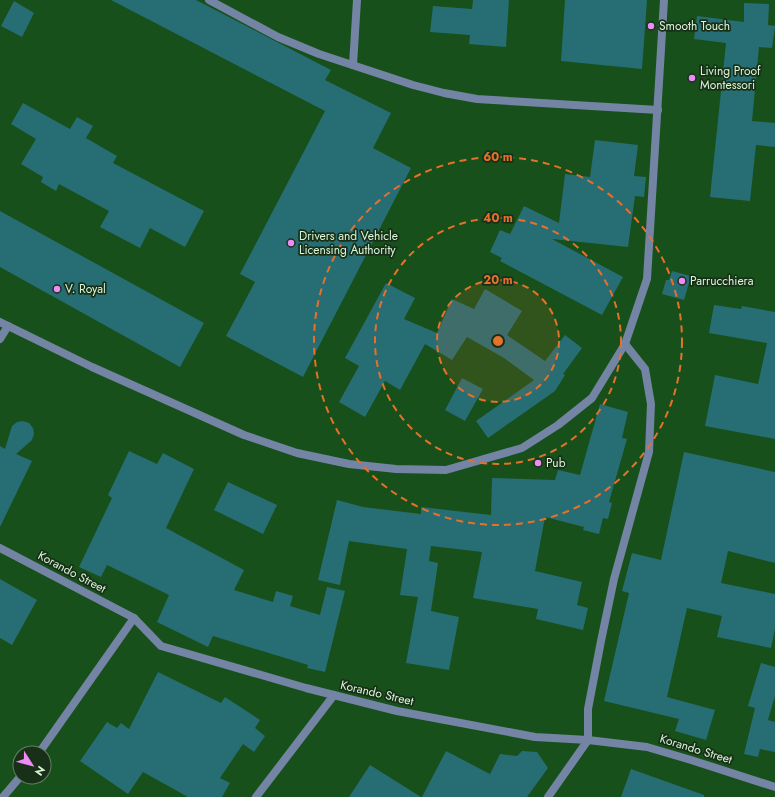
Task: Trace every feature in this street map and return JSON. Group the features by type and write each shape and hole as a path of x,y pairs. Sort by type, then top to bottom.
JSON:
{"street":[{"path":"209,0 278,37 319,54 413,85 477,99 658,110"},
{"path":"353,65 357,0"},
{"path":"0,322 112,377 244,435 297,453 349,464 396,469 446,470 522,448 558,425 592,398 625,344 647,279 664,0"},
{"path":"0,339 8,326"},
{"path":"548,797 588,740 588,709 602,633 614,579 649,452 651,404 645,369 625,344"},
{"name":"Korando Street","path":"0,548 134,618 161,646 334,695 397,711 535,737 588,740 647,747 775,787"},
{"path":"45,745 134,618"},
{"path":"256,797 334,695"},
{"path":"3,797 13,785"}],"building":[{"name":"Drivers and Vehicle Licensing Authority","path":"111,0 196,0 331,70 325,80 391,113 373,148 411,168 303,377 226,336 255,282 240,274 325,111"},
{"path":"473,0 509,0 506,47 469,44 470,35 430,32 433,6 472,9"},
{"path":"565,0 647,0 642,69 561,61"},
{"path":"14,1 34,13 22,37 1,26"},
{"path":"744,3 769,4 768,25 775,26 772,48 759,47 752,121 775,123 775,147 756,145 750,201 710,197 726,43 694,39 697,16 744,22"},
{"path":"23,103 70,129 77,117 93,126 86,138 117,156 113,163 204,211 185,247 150,228 140,248 100,227 109,211 59,184 56,191 41,182 43,177 21,164 36,139 11,124"},
{"path":"595,140 638,145 634,176 646,177 644,197 635,196 628,247 552,239 623,277 602,315 500,261 502,258 490,252 500,230 510,234 524,206 559,223 565,174 590,177"},
{"path":"0,211 204,323 180,367 0,267"},
{"path":"672,271 691,276 684,300 662,294 666,280 669,280"},
{"path":"386,283 415,298 404,319 437,333 452,299 474,309 485,289 522,311 507,335 545,361 565,335 582,348 563,374 565,375 555,391 488,438 476,421 534,380 504,358 467,337 452,360 425,344 400,390 385,381 365,417 339,402 359,366 345,358"},
{"path":"714,305 741,309 742,306 775,312 775,439 705,426 715,375 758,384 767,343 709,333"},
{"path":"462,378 483,389 465,421 445,410"},
{"path":"600,404 628,412 622,438 627,439 609,502 612,503 608,519 603,518 599,534 583,530 584,527 545,517 535,571 582,582 577,605 588,608 583,630 536,619 538,609 473,598 482,552 431,546 429,561 438,563 431,611 459,617 449,670 406,663 418,597 400,595 407,549 349,541 340,585 318,580 337,500 363,507 421,514 421,507 491,515 492,478 555,480 558,470 580,475"},
{"path":"23,421 29,423 33,428 34,434 32,440 16,454 32,461 0,527 0,446 5,449 12,426 17,422"},
{"path":"129,451 157,464 163,453 194,469 166,528 244,570 234,590 273,602 276,591 293,596 290,606 320,615 327,587 345,591 325,672 307,668 308,665 213,636 208,647 157,622 169,595 107,565 101,577 79,567 112,498 108,495"},
{"path":"684,452 775,472 775,563 728,551 721,583 775,594 775,629 771,648 717,637 722,616 687,608 667,697 715,710 706,740 675,731 679,719 604,701 629,593 622,591 632,553 661,560"},
{"path":"228,482 277,505 263,534 214,510"},
{"path":"0,579 37,600 12,645 0,638"},
{"path":"761,663 775,667 775,696 768,720 775,722 775,752 760,749 758,757 744,754 755,708 748,706"},
{"path":"158,672 221,703 225,697 260,720 255,728 265,736 254,752 243,744 220,778 230,783 222,797 188,797 143,772 128,794 80,761 107,722 117,728 121,723 129,729"},
{"path":"446,751 490,774 500,754 517,756 522,751 537,752 548,768 527,797 422,797"},
{"path":"370,765 421,797 349,797"},
{"path":"631,769 704,795 704,797 621,797"}],"place":[{"name":"Smooth Touch","path":"651,26"},
{"name":"Living Proof Montessori","path":"692,78"},
{"name":"Drivers and Vehicle Licensing Authority","path":"291,243"},
{"name":"Parrucchiera","path":"682,281"},
{"name":"V. Royal","path":"57,289"},
{"name":"Pub","path":"538,463"}]}
